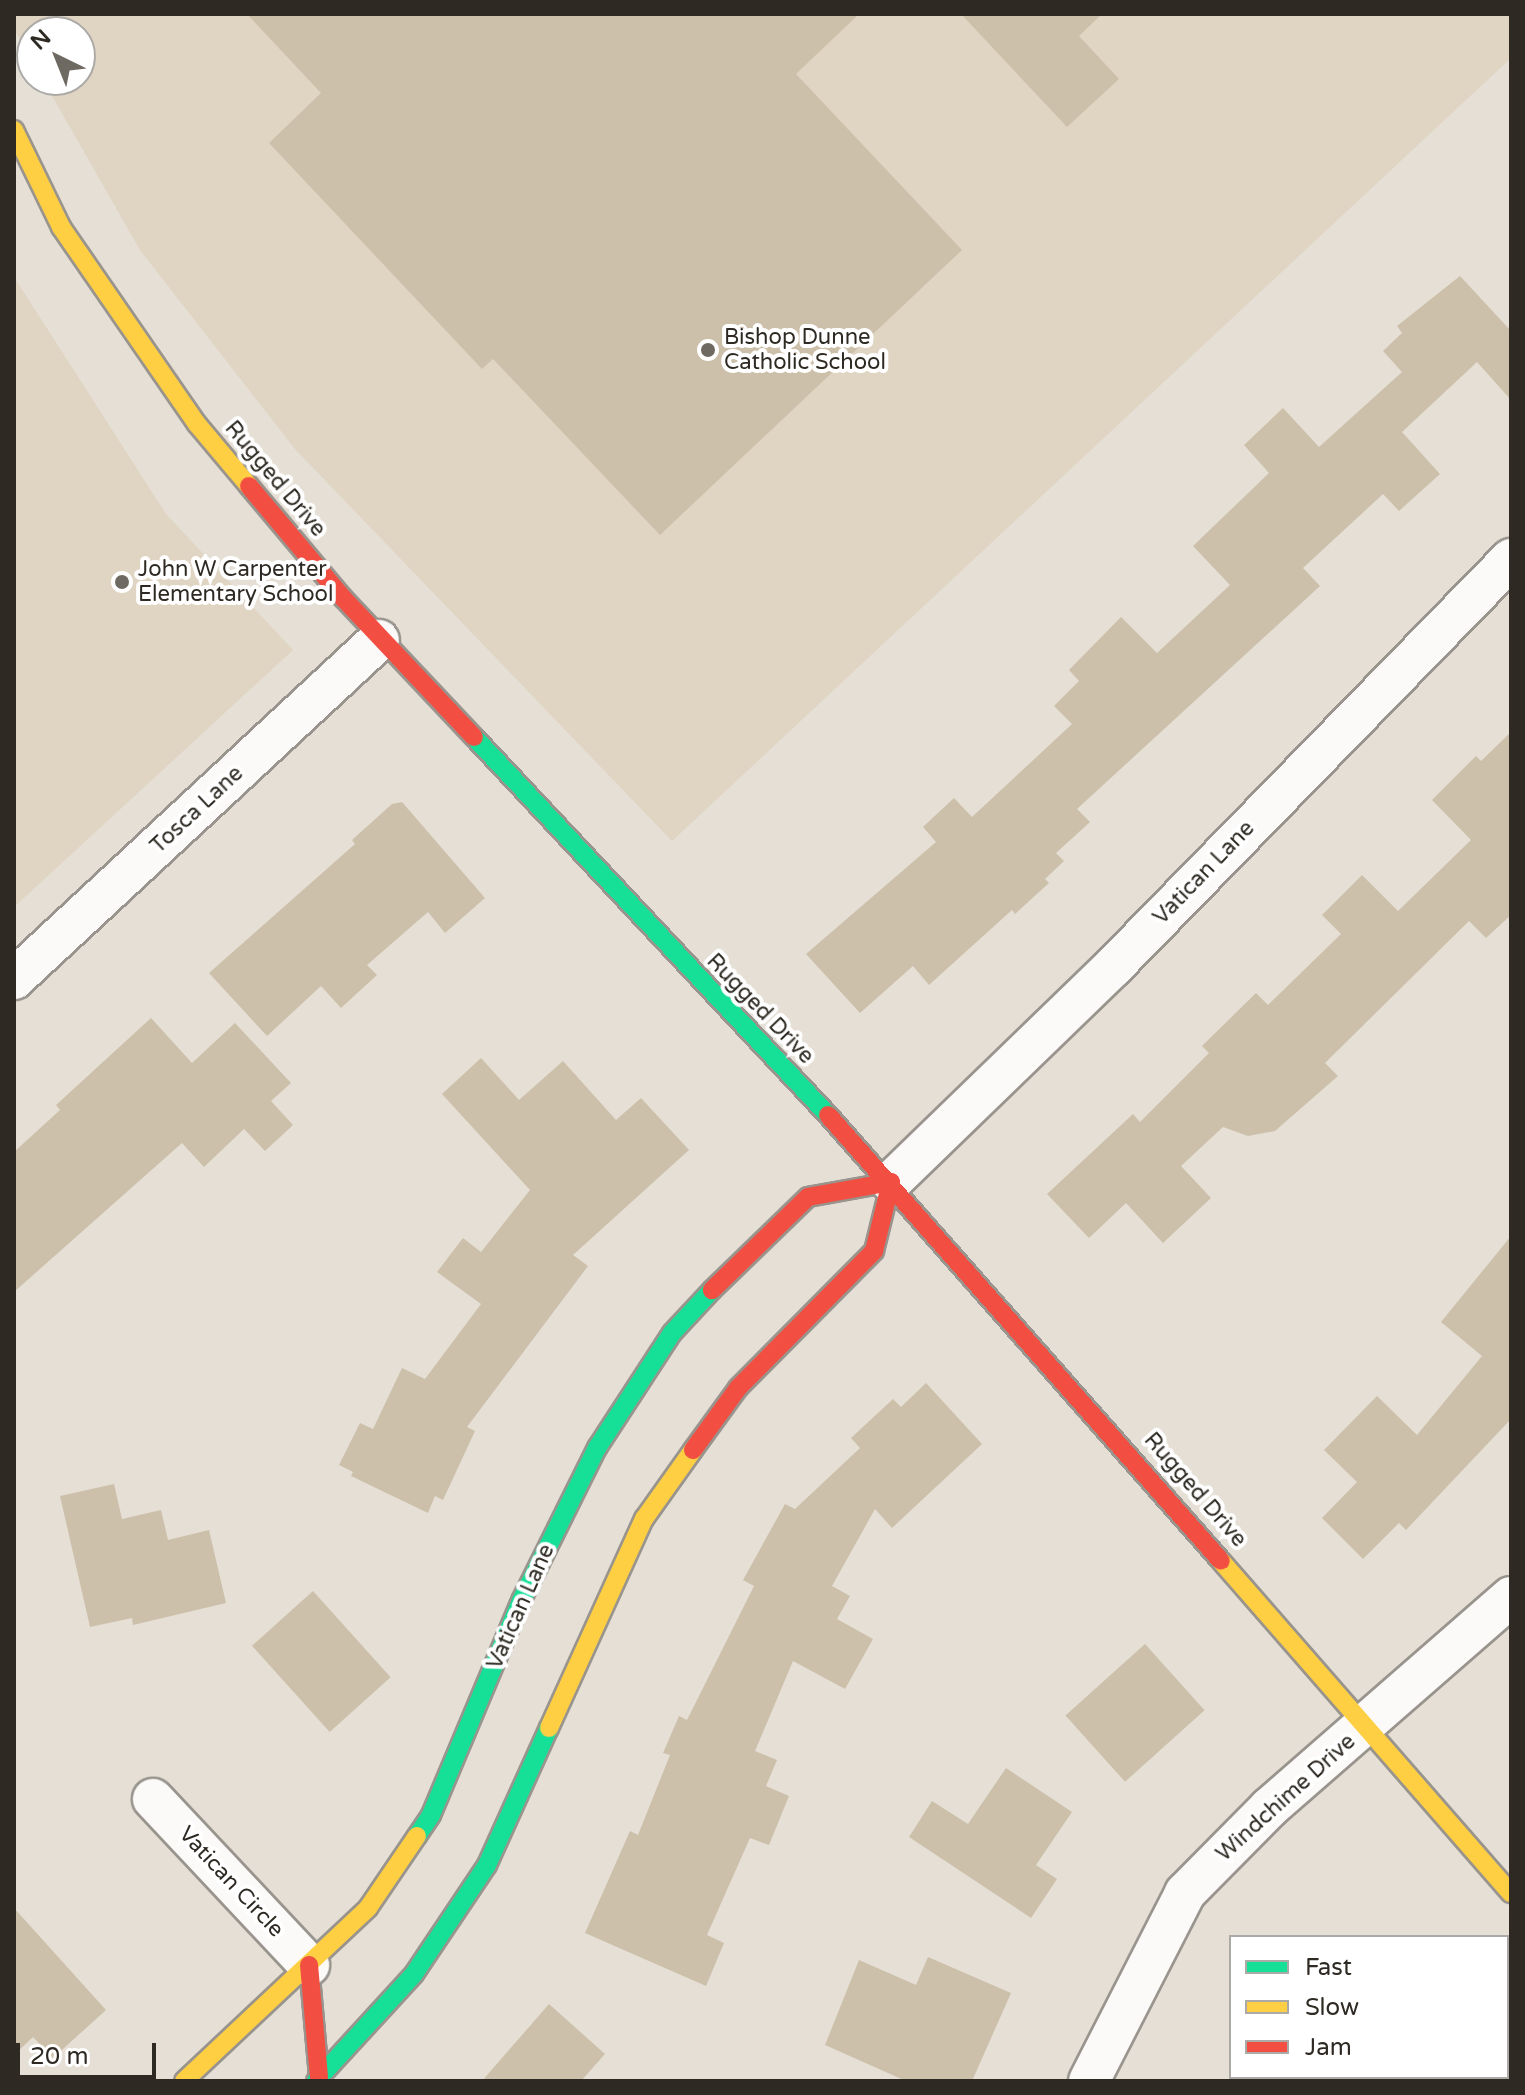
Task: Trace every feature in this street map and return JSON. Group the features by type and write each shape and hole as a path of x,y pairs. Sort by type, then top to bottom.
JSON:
{"street":[{"name":"Rugged Drive","path":"14,130 61,227 197,424 379,640 891,1182 1511,1893"},
{"name":"Vatican Lane","path":"184,2081 368,1908 431,1815 522,1599 597,1448 672,1333 751,1248 808,1197 891,1182 1113,967 1511,559"},
{"name":"Tosca Lane","path":"14,979 379,640"},
{"path":"319,2080 414,1974 487,1865 644,1519 738,1388 874,1251 891,1182"},
{"name":"Windchime Drive","path":"1089,2081 1185,1893 1269,1808 1368,1726 1511,1597"},
{"name":"Vatican Circle","path":"153,1799 309,1965"},
{"path":"309,1965 319,2080"}],"shaded area":[{"name":"Bishop Dunne Catholic School","path":"14,14 1511,14 1511,58 672,841 295,449 140,250 52,96 96,96 96,16 16,16 16,33"},
{"name":"John W Carpenter Elementary School","path":"14,277 166,514 293,650 14,907"}],"building":[{"path":"247,14 859,14 796,74 962,250 660,535 493,359 482,369 269,143 321,93"},
{"path":"961,14 1102,14 1079,36 1119,79 1067,127"},
{"path":"1460,276 1511,331 1511,400 1477,362 1402,432 1440,474 1399,511 1383,494 1303,568 1320,586 1077,809 1090,822 1056,853 1064,861 1045,879 1049,883 1015,914 1012,910 929,985 913,966 860,1013 806,954 936,842 923,827 954,798 972,817 1072,724 1054,706 1079,681 1069,670 1121,617 1157,653 1230,585 1193,546 1269,473 1244,445 1283,408 1319,447 1402,372 1383,351 1402,333 1397,326"},
{"path":"1511,732 1511,915 1486,938 1469,921 1325,1063 1338,1076 1275,1131 1248,1136 1223,1127 1181,1166 1211,1198 1163,1243 1126,1203 1089,1238 1047,1194 1133,1114 1140,1122 1209,1053 1202,1046 1256,993 1268,1005 1341,934 1322,915 1362,875 1398,911 1471,840 1432,800 1476,756 1481,761"},
{"path":"402,802 485,898 445,933 428,912 367,965 377,975 341,1008 321,986 267,1036 209,973 355,844 352,840 392,804"},
{"path":"151,1018 192,1063 235,1023 291,1083 271,1101 293,1125 265,1151 244,1129 204,1167 182,1143 14,1292 14,1152 60,1110 56,1105"},
{"path":"481,1058 519,1100 563,1061 616,1120 641,1098 689,1150 573,1255 588,1266 467,1427 475,1431 443,1500 435,1496 428,1513 351,1476 353,1472 339,1465 360,1423 373,1429 402,1368 425,1379 481,1304 437,1272 463,1238 481,1252 530,1190 442,1094"},
{"path":"1511,1236 1511,1419 1406,1530 1399,1523 1363,1559 1322,1518 1357,1482 1324,1450 1377,1396 1417,1435 1482,1356 1441,1322"},
{"path":"926,1383 982,1444 892,1528 875,1509 832,1586 850,1596 837,1619 873,1639 845,1689 793,1661 755,1751 777,1760 766,1786 789,1796 769,1845 750,1838 707,1935 724,1943 706,1986 585,1933 630,1831 638,1835 670,1755 663,1753 679,1716 687,1720 754,1586 743,1580 785,1504 795,1509 860,1448 851,1438 893,1399 901,1407"},
{"path":"114,1484 122,1519 161,1510 168,1540 209,1530 226,1603 133,1625 132,1618 90,1627 60,1496"},
{"path":"313,1591 391,1677 330,1732 252,1646"},
{"path":"1145,1644 1205,1710 1125,1782 1065,1716"},
{"path":"1006,1768 1072,1812 1036,1865 1057,1879 1031,1918 909,1837 932,1801 968,1824"},
{"path":"14,1908 106,2010 53,2058 33,2037 14,2055"},
{"path":"928,1957 1011,1993 972,2081 906,2081 825,2045 859,1960 916,1985"},
{"path":"549,2004 605,2054 581,2081 482,2081"}],"traffic: fast":[{"path":"474,737 828,1115"},
{"path":"417,1836 431,1815 522,1599 597,1448 672,1333 712,1290"},
{"path":"316,2081 414,1974 487,1865 549,1728"}],"traffic: slow":[{"path":"14,130 61,227 197,424 249,486"},
{"path":"549,1728 644,1519 693,1450"},
{"path":"1221,1561 1511,1893"},
{"path":"184,2081 368,1908 417,1836"}],"traffic: jam":[{"path":"249,486 343,598 474,737"},
{"path":"828,1115 1221,1561"},
{"path":"693,1450 738,1388 874,1251 891,1182 808,1197 712,1290"},
{"path":"309,1965 319,2078"}],"place":[{"name":"Bishop Dunne Catholic School","path":"708,350"},
{"name":"John W Carpenter Elementary School","path":"122,582"}]}
